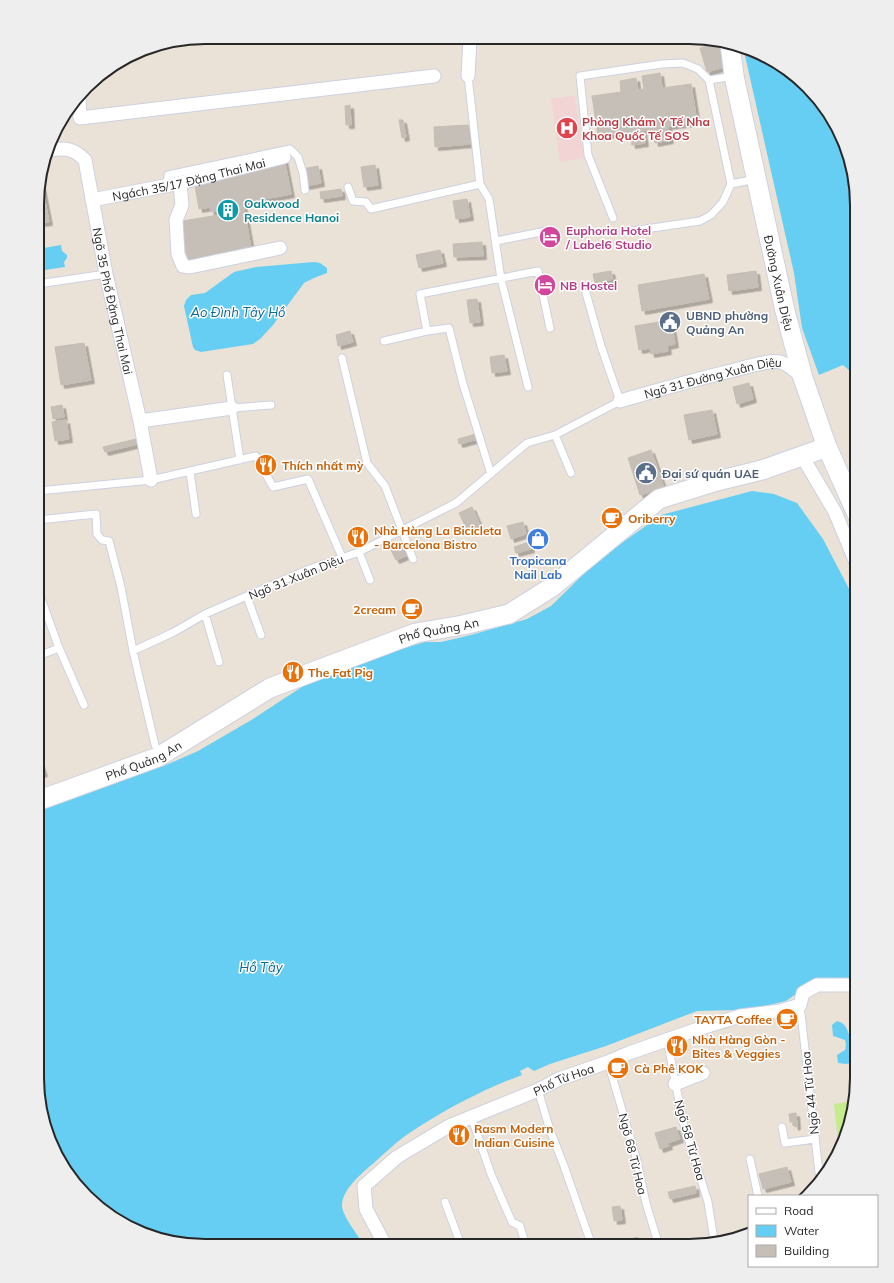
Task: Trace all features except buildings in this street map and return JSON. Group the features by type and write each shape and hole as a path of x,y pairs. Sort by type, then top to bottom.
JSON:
{"street":[{"path":"468,76 470,44"},
{"name":"Đường Xuân Diệu","path":"731,49 734,76 756,179 785,310 803,378 827,447 850,498"},
{"path":"79,104 80,118 434,76"},
{"name":"Ngõ 35 Phố Đặng Thai Mai","path":"54,149 66,148 78,153 84,160 106,274 140,421 151,480"},
{"name":"Ngách 35/17 Đặng Thai Mai","path":"92,200 174,184 284,157"},
{"path":"174,184 182,205 176,220 178,254 183,266 190,266 280,248"},
{"name":"Ngõ 31 Đường Xuân Diệu","path":"620,401 748,366 773,362 787,364 803,378"},
{"path":"140,421 232,408"},
{"name":"Phố Quảng An","path":"44,799 158,756 270,688 416,633 463,625 509,614 552,587 659,500 717,481 762,470 827,447"},
{"path":"802,456 835,512 850,548"},
{"path":"800,1005 803,993 817,985 850,985"},
{"name":"Phố Từ Hoa","path":"382,1239 366,1209 364,1186 397,1157 449,1126 538,1090 559,1079 667,1039 740,1016 780,1011 800,1005"},
{"path":"675,1084 703,1073"}],"lane":[{"path":"613,218 588,155 580,76 662,64 683,63 698,69 709,80 731,184 723,202 711,215 700,221 625,232"},
{"path":"468,76 480,184 489,199 502,279 528,387"},
{"path":"709,80 734,76"},
{"path":"174,184 168,175 290,149 298,158 303,173 305,190"},
{"path":"731,184 756,179"},
{"path":"348,187 353,201 366,202 371,209 480,184"},
{"path":"496,241 551,230"},
{"path":"427,331 420,294 538,271 550,328"},
{"path":"44,283 106,274"},
{"path":"586,293 601,346 620,401"},
{"path":"384,341 427,331 449,328 466,392 491,474"},
{"path":"342,358 367,463 385,486 413,559"},
{"path":"227,375 240,460"},
{"name":"Ngõ 31 Xuân Diệu","path":"133,651 174,632 205,614 307,570 359,552 456,503 527,443 555,435 620,401"},
{"path":"232,408 271,404"},
{"path":"555,435 571,473"},
{"path":"44,489 151,480 256,456 273,487 308,479 342,557"},
{"path":"190,472 196,514"},
{"path":"44,519 96,514 97,534 102,540 109,541 121,587 133,651 155,745"},
{"path":"359,552 370,580"},
{"path":"247,597 261,635"},
{"path":"44,607 58,648 84,705"},
{"path":"205,614 219,662"},
{"path":"44,654 58,648"},
{"name":"Ngõ 44 Từ Hoa","path":"800,1005 819,1173"},
{"name":"Ngõ 58 Từ Hoa","path":"667,1039 683,1122 708,1202 714,1237"},
{"name":"Ngõ 68 Từ Hoa","path":"608,1062 657,1239"},
{"path":"538,1090 550,1130 590,1239"},
{"path":"471,1116 491,1174 512,1222 520,1226 524,1239"},
{"path":"782,1127 785,1143 815,1139"},
{"path":"750,1159 758,1195"},
{"path":"444,1202 459,1239"}],"shaded area":[{"name":"Phòng Khám Y Tế Nha Khoa Quốc Tế SOS","path":"575,95 584,158 560,162 551,99"}],"green space":[{"path":"848,1102 845,1120 838,1139 834,1104"}],"water":[{"path":"745,54 778,71 803,91 823,116 838,144 845,163 850,195 850,371 843,365 819,375 802,328 794,273"},
{"path":"61,245 62,251 67,255 64,262 65,267 44,270 44,248"},
{"name":"Ao Đình Tây Hồ","path":"314,262 320,263 327,268 327,273 304,283 273,325 260,339 253,344 201,352 195,350 193,347 184,306 186,300 191,295 205,293 234,272 256,267"},
{"name":"Hồ Tây","path":"752,491 774,494 797,503 823,539 850,591 850,982 796,994 786,1001 765,1006 737,1010 697,1011 606,1046 550,1064 534,1071 528,1067 520,1071 522,1075 479,1093 411,1132 390,1148 352,1184 345,1194 342,1206 348,1221 360,1239 184,1238 163,1234 144,1227 107,1206 91,1192 71,1167 56,1139 49,1120 45,1099 44,809 166,765 198,751 253,719 314,679 388,653 425,642 441,642 527,619 551,606 598,560 661,515"},
{"path":"837,1021 842,1023 850,1035 850,1063 838,1063 837,1055 845,1050 846,1045 845,1040 833,1036 832,1025"}],"place":[{"name":"Phòng Khám Y Tế Nha Khoa Quốc Tế SOS","path":"567,128"},
{"name":"Oakwood Residence Hanoi","path":"228,210"},
{"name":"Euphoria Hotel / Label6 Studio","path":"550,237"},
{"name":"NB Hostel","path":"545,285"},
{"name":"UBND phường Quảng An","path":"670,322"},
{"name":"Thích nhất mỳ","path":"266,465"},
{"name":"Đại sứ quán UAE","path":"646,473"},
{"name":"Oriberry","path":"612,518"},
{"name":"Nhà Hàng La Bicicleta - Barcelona Bistro","path":"358,537"},
{"name":"Tropicana Nail Lab","path":"538,539"},
{"name":"2cream","path":"412,609"},
{"name":"The Fat Pig","path":"293,672"},
{"name":"TAYTA Coffee","path":"787,1019"},
{"name":"Nhà Hàng Gòn - Bites & Veggies","path":"677,1046"},
{"name":"Cà Phê KOK","path":"618,1068"},
{"name":"Rasm Modern Indian Cuisine","path":"459,1135"}]}
